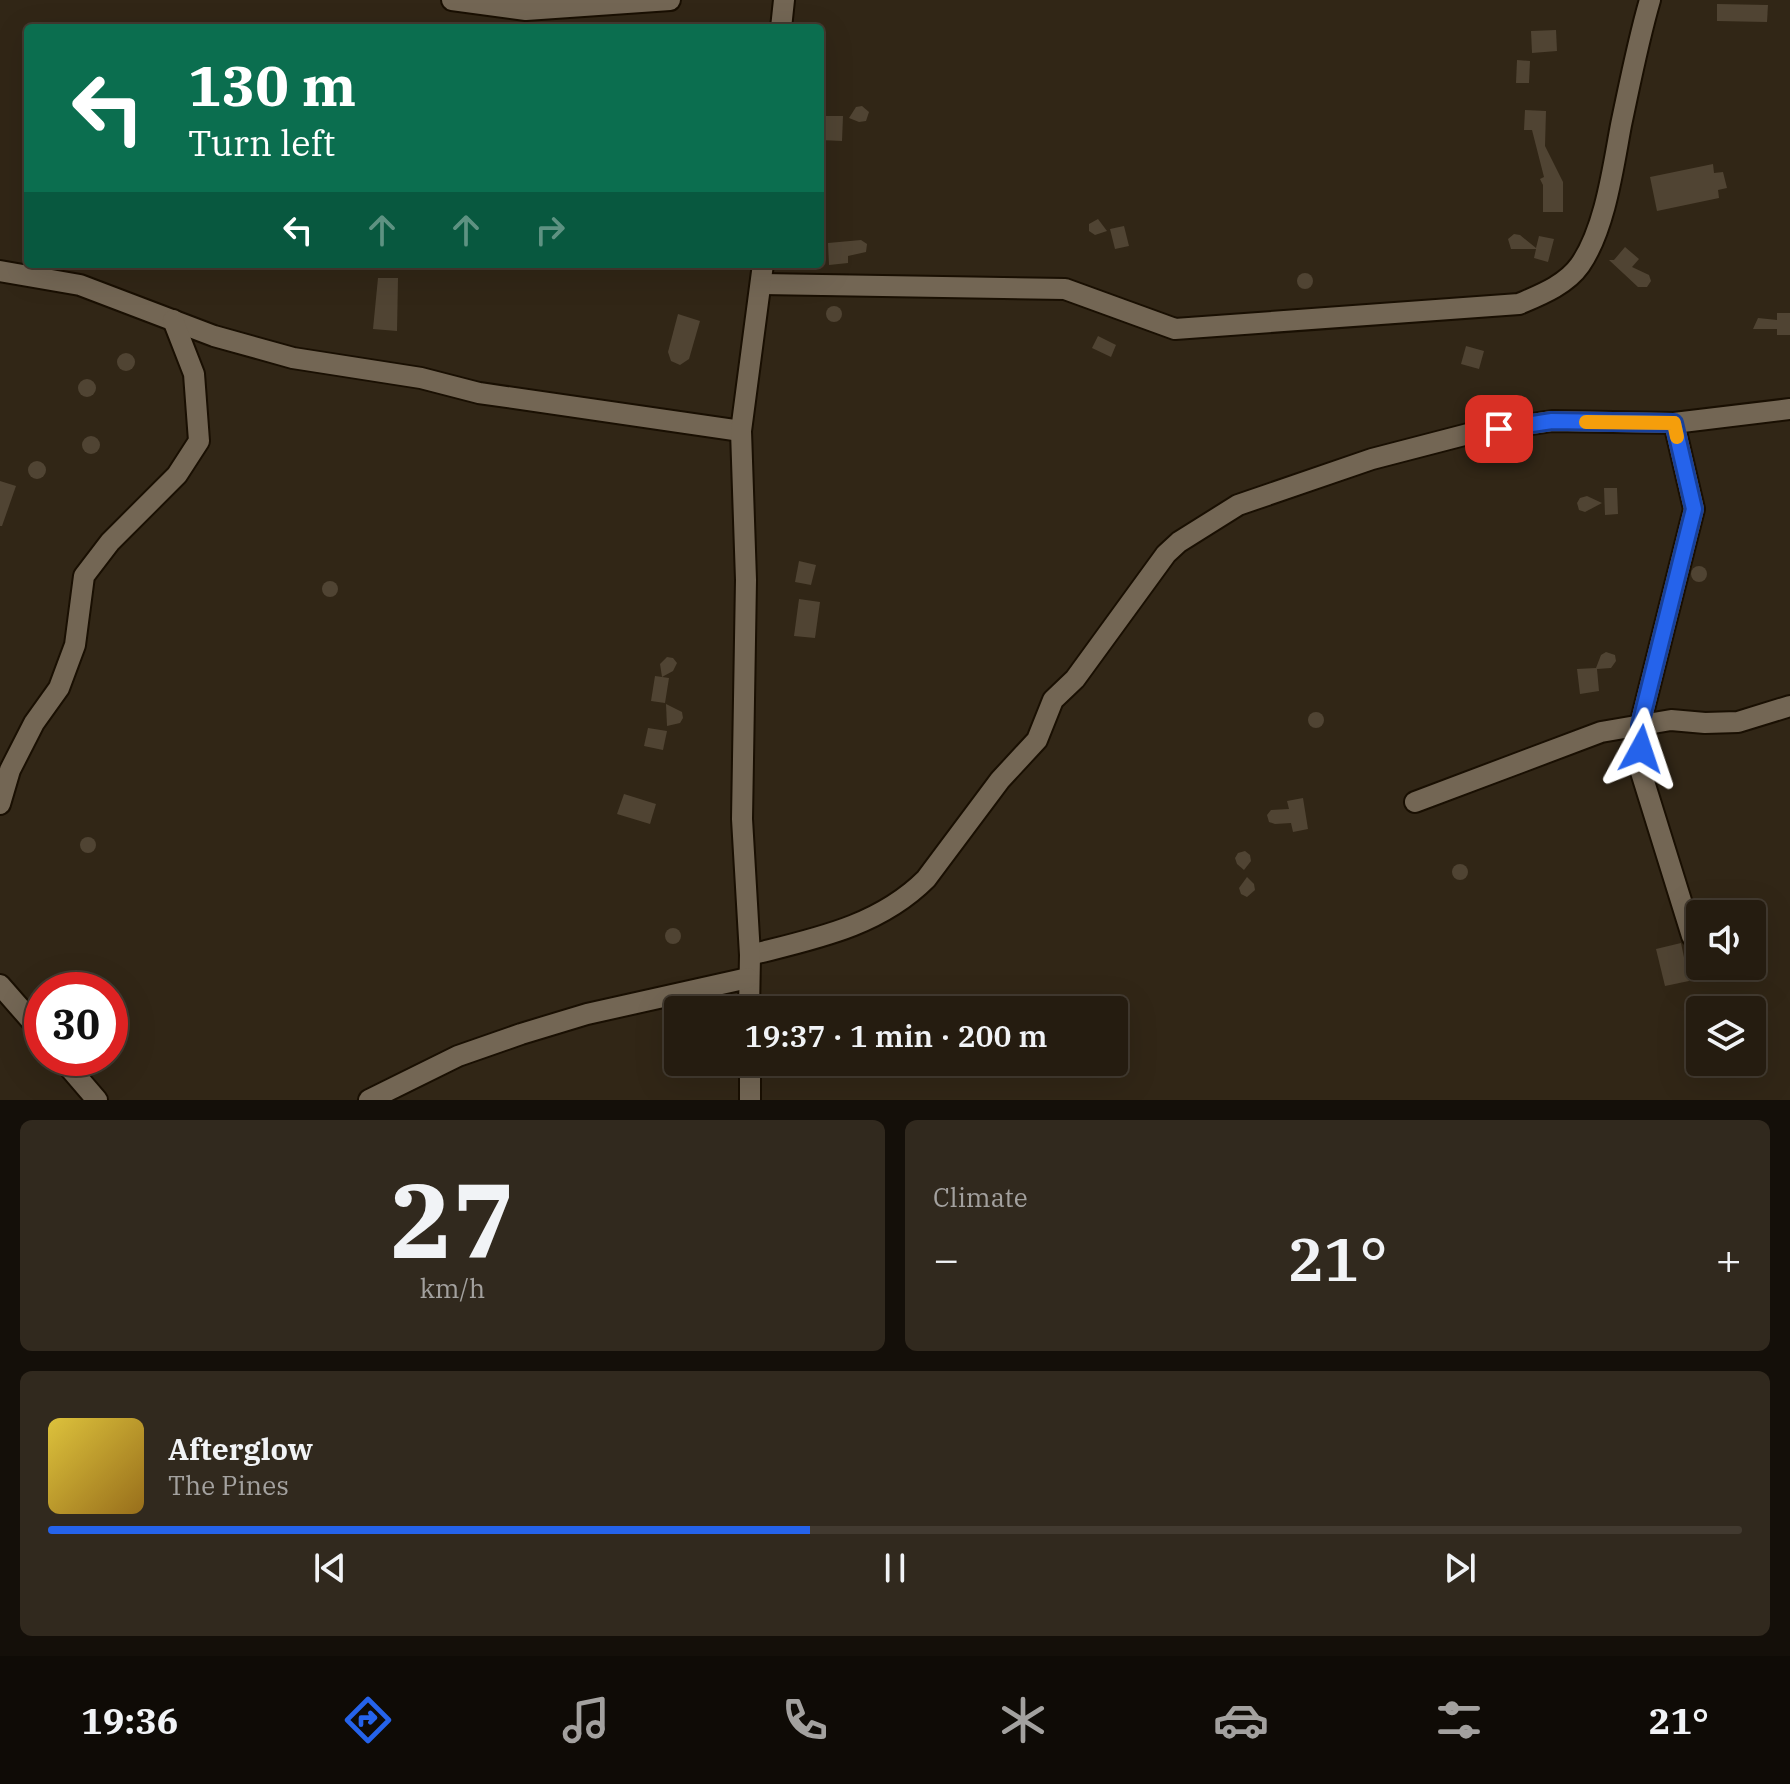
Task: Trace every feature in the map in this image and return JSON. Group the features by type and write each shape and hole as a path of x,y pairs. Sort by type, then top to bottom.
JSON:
{"street":[{"path":"452,0 526,10 670,0"},
{"path":"781,24 784,0"},
{"path":"749,996 750,955 742,819 746,580 741,431 762,274 1065,289 1175,329 1519,304 1552,290 1579,266 1596,232 1612,176 1636,48 1650,0"},
{"path":"0,271 80,285 214,336 293,358 421,378 479,393 741,431"},
{"path":"0,804 16,758 34,723 59,688 75,645 84,576 110,542 177,475 199,441 194,374 173,320"},
{"path":"750,955 881,915 913,892 1000,780 1037,740 1053,700 1075,679 1166,554 1179,542 1238,505 1372,459 1472,433 1552,421 1674,423 1790,409"},
{"path":"1674,423 1694,509 1640,725 1641,772 1686,917"},
{"path":"1415,802 1601,732 1671,720 1738,722 1790,706"},
{"path":"369,1100 458,1056 521,1034 587,1014 748,978"},
{"path":"0,985 24,1012"},
{"path":"76,1076 97,1100"},
{"path":"750,1076 750,1100"}],"building":[{"path":"1717,4 1768,5 1767,22 1717,21"},
{"path":"1556,30 1557,51 1532,53 1531,31"},
{"path":"1517,60 1530,61 1529,83 1516,83"},
{"path":"862,106 869,112 866,121 849,118 856,107"},
{"path":"1525,110 1546,111 1545,146 1563,182 1563,212 1543,212 1543,185 1540,179 1544,177 1532,130 1524,130"},
{"path":"824,116 843,116 842,141 824,140"},
{"path":"1713,164 1714,173 1723,172 1727,188 1718,190 1719,198 1657,211 1650,177"},
{"path":"1098,219 1107,231 1095,235 1089,231 1089,224"},
{"path":"1124,226 1129,246 1115,249 1110,229"},
{"path":"1514,234 1536,248 1539,236 1554,239 1548,262 1534,258 1536,249 1511,249 1508,239"},
{"path":"861,240 867,244 866,252 848,256 848,263 829,265 828,243"},
{"path":"1625,247 1639,259 1632,267 1649,275 1651,281 1647,287 1638,287 1609,260 1614,260"},
{"path":"1302,273 1308,273 1313,281 1311,287 1302,289 1297,284 1297,278"},
{"path":"378,278 398,278 397,331 373,329"},
{"path":"831,306 837,306 842,314 840,320 831,322 826,317 826,311"},
{"path":"1777,313 1790,313 1790,335 1777,335 1777,329 1753,329 1758,318 1777,320"},
{"path":"678,314 700,321 689,359 680,365 671,361 668,352"},
{"path":"1098,336 1116,345 1111,357 1092,348"},
{"path":"1466,346 1484,351 1479,369 1461,364"},
{"path":"126,353 135,362 126,371 117,362"},
{"path":"87,379 96,388 87,397 78,388"},
{"path":"91,436 100,445 91,454 82,445"},
{"path":"37,461 46,470 37,479 28,470"},
{"path":"0,481 16,486 2,526 0,526"},
{"path":"1604,488 1617,488 1618,514 1605,515"},
{"path":"1587,496 1602,503 1585,512 1579,510 1577,503"},
{"path":"799,561 816,565 811,585 795,582"},
{"path":"1699,566 1705,568 1705,580 1699,582 1693,580 1691,574 1693,568"},
{"path":"330,581 336,583 336,595 330,597 324,595 322,589 324,583"},
{"path":"799,599 820,602 815,638 794,636"},
{"path":"1606,652 1615,655 1616,661 1611,668 1597,669 1599,691 1580,694 1577,669 1596,668 1601,655"},
{"path":"667,657 673,658 677,663 673,671 662,677 660,664"},
{"path":"655,676 669,678 665,703 651,701"},
{"path":"666,704 682,712 680,723 667,726"},
{"path":"1316,712 1322,714 1322,726 1316,728 1310,726 1308,720 1310,714"},
{"path":"648,728 667,731 663,750 644,746"},
{"path":"624,794 656,804 650,824 617,814"},
{"path":"1303,798 1308,829 1293,832 1291,823 1269,822 1267,815 1271,810 1289,809 1287,801"},
{"path":"88,837 94,839 94,851 88,853 82,851 80,845 82,839"},
{"path":"1245,851 1251,861 1244,870 1235,858"},
{"path":"1460,864 1466,866 1466,878 1460,880 1454,878 1452,872 1454,866"},
{"path":"1247,877 1255,890 1247,897 1241,894 1239,888"},
{"path":"673,928 679,930 679,942 673,944 667,942 665,936 667,930"},
{"path":"1681,943 1686,980 1689,981 1665,986 1656,949"}],"slow traffic":[{"path":"1586,422 1674,423 1677,437"}],"route":[{"path":"1499,429 1552,421 1674,423 1694,509 1640,725 1641,749"}]}
